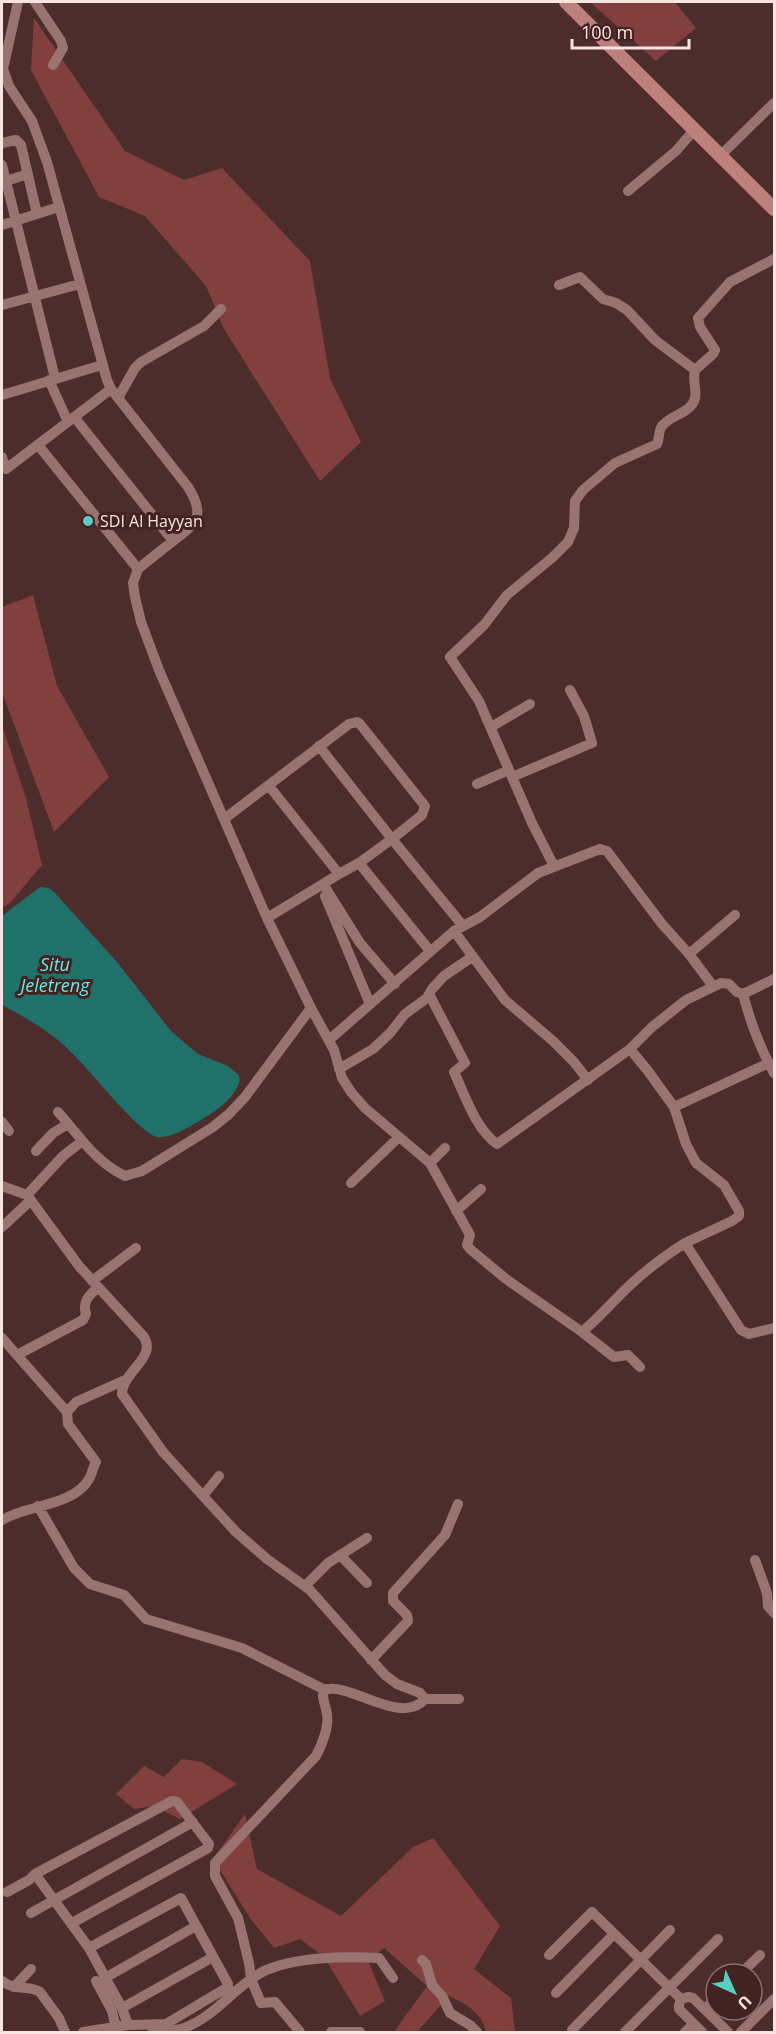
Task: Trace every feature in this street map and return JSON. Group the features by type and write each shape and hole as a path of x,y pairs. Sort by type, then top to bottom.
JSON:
{"main road":[{"path":"566,2 774,208"}],"street":[{"path":"18,2 5,39 3,69 9,86 32,121 47,162 102,365 114,394 188,487 196,502 194,524 191,528 138,569 133,587 141,622 159,670 267,918 334,1050 339,1069 351,1092 398,1138 430,1163 470,1234 467,1245 470,1249 506,1279 582,1332 614,1358 628,1355 640,1367"},
{"path":"35,2 61,41 63,48 53,66"},
{"path":"721,155 774,103"},
{"path":"628,191 676,151 695,129"},
{"path":"2,143 11,140 19,142 37,214"},
{"path":"2,165 35,296 52,379 71,420 172,541"},
{"path":"6,181 28,174"},
{"path":"2,225 59,207"},
{"path":"554,866 491,727 478,701 451,660 451,654 484,625 507,595 568,542 574,528 575,501 583,490 615,463 657,444 660,429 664,423 692,405 695,397 693,381 695,370 715,350 698,322 698,318 730,282 774,259"},
{"path":"559,285 580,277 603,299 627,310 655,340 695,370"},
{"path":"2,305 80,284"},
{"path":"2,457 6,469 71,420 114,394 141,362 204,326 221,309"},
{"path":"2,395 102,365"},
{"path":"38,445 138,569"},
{"path":"477,784 592,743 584,716 570,690"},
{"path":"491,727 530,704"},
{"path":"224,819 349,724 357,722 423,801 425,810 422,815 392,839 359,863 267,918"},
{"path":"319,746 458,928 471,957 511,1005 553,1041 588,1080"},
{"path":"268,786 339,874"},
{"path":"328,1040 458,928 480,917 537,873 575,860 597,849 607,851 712,986"},
{"path":"359,863 430,951"},
{"path":"322,885 360,943 395,984"},
{"path":"322,885 370,1004"},
{"path":"689,954 735,915"},
{"path":"339,1069 374,1049 405,1014 427,998 444,976 471,957"},
{"path":"429,994 465,1063 454,1072 479,1122 491,1140 497,1144 630,1049 674,1009 712,986 725,983 737,992 743,993 774,979"},
{"path":"674,1107 772,1068 749,1017 743,993"},
{"path":"58,1112 81,1142 115,1172 125,1176 142,1171 213,1128 237,1106 311,1008"},
{"path":"582,1332 603,1315 635,1280 686,1243 739,1216 739,1211 724,1185 696,1163 686,1144 674,1107 630,1049"},
{"path":"36,1151 53,1133 68,1124"},
{"path":"351,1183 398,1138"},
{"path":"2,1227 29,1197 48,1171 81,1142"},
{"path":"430,1163 445,1148"},
{"path":"2,1186 29,1197 79,1266 147,1342 147,1353 125,1380 122,1389 125,1399 163,1452 236,1532 267,1559 305,1586 370,1660 397,1684 420,1693 425,1700"},
{"path":"456,1211 481,1189"},
{"path":"686,1243 741,1330 749,1334 774,1328"},
{"path":"17,1355 83,1320 86,1314 85,1301 95,1284 136,1248"},
{"path":"2,1338 67,1412 68,1424 96,1462 88,1481 73,1494 2,1520"},
{"path":"67,1412 76,1402 125,1380"},
{"path":"203,1496 219,1476"},
{"path":"370,1660 408,1621 407,1615 393,1600 393,1593 445,1535 458,1504"},
{"path":"38,1506 74,1568 90,1584 124,1595 146,1619 242,1647 325,1690 336,1689 393,1707 411,1707 425,1700 459,1699"},
{"path":"305,1586 318,1572 367,1538"},
{"path":"340,1555 367,1583"},
{"path":"755,1560 767,1593 768,1606 774,1613"},
{"path":"300,2032 275,2002 261,2003 251,1979 238,1918 215,1876 215,1863 316,1756 327,1724 327,1713 322,1695 325,1690"},
{"path":"7,1892 172,1801 177,1802 209,1844 208,1848 72,1923"},
{"path":"31,1913 194,1822"},
{"path":"35,1875 90,1948 121,2030"},
{"path":"82,2032 166,2024 225,1990 228,1984 181,1898 90,1948"},
{"path":"549,1955 592,1912 681,1999"},
{"path":"101,1980 196,1926"},
{"path":"572,2030 670,1930"},
{"path":"556,1993 614,1934"},
{"path":"625,2032 718,1939"},
{"path":"752,1962 760,1954"},
{"path":"122,2008 213,1957"},
{"path":"152,2032 186,2030 251,1979 272,1968 306,1960 374,1957 381,1959 393,1978"},
{"path":"422,1960 426,1964 432,1985 442,1996 450,2013 477,2032"},
{"path":"5,1984 31,1969"},
{"path":"101,1980 122,2008 121,2030"},
{"path":"5,1984 40,1992 59,2018 65,2032"},
{"path":"681,1999 693,1998 704,2008"},
{"path":"681,1999 680,2009 702,2032"},
{"path":"741,2032 774,1999"},
{"path":"685,2032 694,2024"},
{"path":"331,2032 360,2032"}],"shaded area":[{"path":"590,2 675,2 696,28 656,61"},
{"path":"34,18 125,151 184,180 222,168 310,261 330,378 361,442 320,481 224,329 206,286 145,216 99,197 31,70"},
{"path":"33,595 57,686 109,777 54,832 2,692 2,607"},
{"path":"2,725 26,798 42,865 11,902 2,908"},
{"path":"182,1759 202,1762 237,1784 180,1819 154,1806 134,1809 116,1794 144,1766 164,1777"},
{"path":"245,1814 257,1869 341,1916 413,1847 433,1838 500,1926 474,1969 511,1998 515,2032 486,2032 477,2014 449,1996 417,2032 394,2032 427,1986 384,1948 368,1961 385,2001 360,2016 324,1957 300,1939 274,1948 250,1918 213,1859"}],"water":[{"name":"Situ Jeletreng","path":"40,887 49,888 54,892 117,962 171,1031 198,1054 228,1066 239,1075 240,1080 236,1090 219,1108 178,1132 157,1137 138,1124 57,1039 2,1005 2,916"}],"place":[{"name":"SDI Al Hayyan","path":"88,521"}]}
